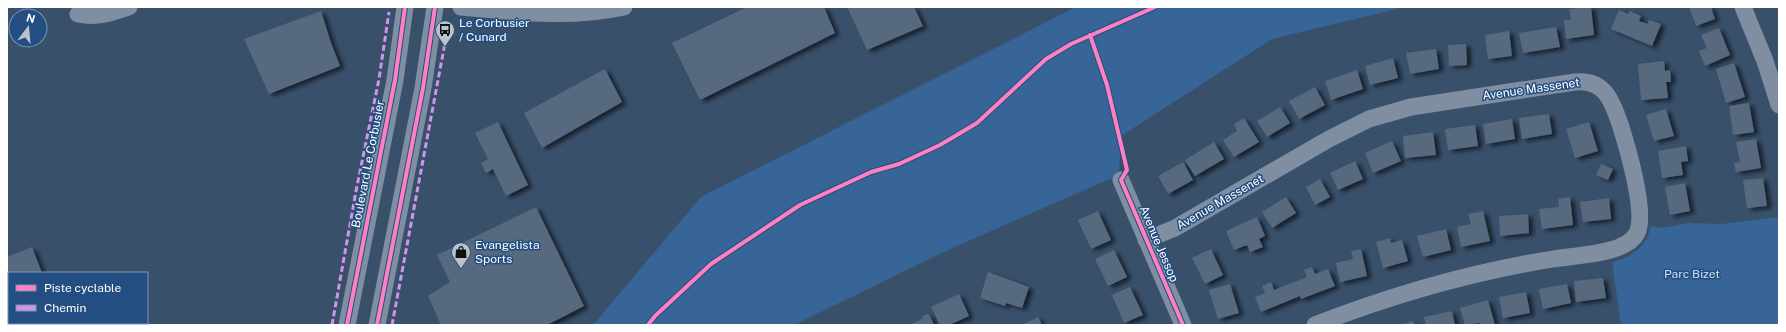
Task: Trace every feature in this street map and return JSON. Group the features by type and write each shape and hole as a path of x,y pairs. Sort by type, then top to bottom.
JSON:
{"street":[{"path":"78,14 96,16 129,7"},
{"name":"Boulevard Le Corbusier","path":"347,325 395,80 405,7"},
{"path":"377,325 423,88 435,7"},
{"path":"461,7 566,14 596,12 624,7"},
{"path":"1742,7 1765,62 1779,105"},
{"name":"Avenue Massenet","path":"1146,240 1180,225 1336,135 1383,114 1412,107 1575,82 1591,83 1608,95 1624,138 1637,196 1640,225 1631,241 1623,246 1609,250 1525,263 1445,282 1374,304 1315,325"},
{"name":"Avenue Jessop","path":"1121,180 1183,325"}],"green space":[{"path":"1076,7 1405,7 1272,39 1121,136 1119,175 950,249 794,325 593,325 701,197"},
{"name":"Parc Bizet","path":"1779,217 1779,325 1621,325 1612,262 1626,258 1638,250 1646,240 1651,226 1662,228 1688,223 1721,224"}],"building":[{"path":"747,7 824,7 835,33 700,100 672,43"},
{"path":"847,7 914,7 923,26 867,50"},
{"path":"1591,7 1594,35 1566,39 1564,20 1571,20 1569,9"},
{"path":"1689,7 1711,7 1715,19 1696,26"},
{"path":"1619,10 1628,14 1630,11 1641,16 1639,21 1648,24 1649,20 1661,24 1652,46 1611,29"},
{"path":"321,11 340,66 269,94 244,39"},
{"path":"1556,27 1560,47 1523,53 1519,33"},
{"path":"1719,28 1730,55 1705,66 1699,51 1707,48 1701,35"},
{"path":"1509,31 1512,56 1488,59 1485,35"},
{"path":"1466,44 1467,65 1449,66 1448,45"},
{"path":"1436,49 1439,69 1410,74 1406,53"},
{"path":"1393,58 1398,78 1370,85 1365,66"},
{"path":"1664,61 1665,71 1670,70 1671,82 1666,82 1668,98 1641,100 1638,64"},
{"path":"1734,63 1745,97 1726,103 1716,69"},
{"path":"605,69 622,102 542,148 524,113"},
{"path":"1357,70 1363,89 1331,100 1325,81"},
{"path":"1315,87 1325,105 1299,119 1289,101"},
{"path":"1749,103 1754,132 1733,135 1729,106"},
{"path":"1280,107 1290,123 1267,137 1257,121"},
{"path":"1666,109 1674,136 1654,141 1646,115"},
{"path":"1549,114 1552,134 1522,139 1519,118"},
{"path":"1244,118 1259,142 1234,157 1223,140 1237,131 1234,124"},
{"path":"1512,119 1515,139 1486,144 1483,124"},
{"path":"498,122 528,185 506,196 493,169 486,173 481,163 488,159 475,133"},
{"path":"1589,122 1598,151 1575,158 1566,129"},
{"path":"1475,125 1478,146 1448,150 1445,129"},
{"path":"1433,132 1436,155 1405,158 1403,136"},
{"path":"1756,139 1761,168 1736,172 1734,163 1740,162 1736,142"},
{"path":"1392,141 1401,161 1373,173 1365,153"},
{"path":"1214,142 1224,159 1195,176 1185,160"},
{"path":"1686,146 1688,161 1681,162 1683,175 1662,178 1658,151"},
{"path":"1355,161 1363,179 1338,190 1330,173"},
{"path":"1183,162 1193,180 1168,194 1158,176"},
{"path":"1601,164 1613,169 1608,180 1596,175"},
{"path":"1763,178 1767,206 1747,208 1743,180"},
{"path":"1320,179 1330,197 1315,205 1306,187"},
{"path":"1685,183 1690,211 1670,215 1665,187"},
{"path":"1286,197 1296,213 1272,228 1262,212"},
{"path":"1570,197 1573,225 1542,229 1539,209 1559,207 1558,199"},
{"path":"1609,198 1611,219 1583,222 1580,202"},
{"path":"536,207 584,306 547,325 441,325 428,296 450,282 437,255"},
{"path":"1098,211 1111,240 1091,249 1078,220"},
{"path":"1483,211 1490,241 1461,247 1457,227 1471,224 1468,214"},
{"path":"1528,214 1529,233 1500,236 1499,216"},
{"path":"1257,217 1265,236 1259,239 1263,247 1250,252 1247,245 1234,250 1226,231"},
{"path":"1446,229 1451,250 1423,257 1417,236"},
{"path":"1390,238 1391,243 1402,240 1408,261 1383,268 1376,242"},
{"path":"32,247 42,272 8,272 8,324 62,325 7,325 7,257"},
{"path":"1211,249 1223,275 1205,284 1192,258"},
{"path":"1361,249 1367,276 1340,282 1336,263 1353,259 1351,251"},
{"path":"1114,250 1127,277 1108,286 1095,259"},
{"path":"1312,267 1315,274 1328,269 1335,286 1301,299 1300,296 1261,312 1255,297 1265,293 1262,286 1271,282 1274,290 1307,277 1304,270"},
{"path":"988,272 1029,287 1022,308 1006,303 1005,306 980,298"},
{"path":"1603,278 1606,298 1576,302 1574,281"},
{"path":"1230,284 1239,313 1218,319 1209,290"},
{"path":"1567,284 1571,303 1543,309 1539,289"},
{"path":"1130,287 1143,315 1124,323 1112,295"},
{"path":"1526,292 1530,313 1503,318 1499,297"},
{"path":"959,294 969,316 949,325 940,325 931,307"},
{"path":"1488,300 1495,325 1480,325 1480,323 1465,325 1460,308"},
{"path":"1452,311 1455,325 1426,325 1424,317"},
{"path":"927,314 930,316 934,325 910,325 922,319 923,316"},
{"path":"1038,317 1042,325 1022,325"},
{"path":"1413,321 1415,325 1401,325"}],"marked path":[{"path":"332,325 356,191 379,79 389,12"},
{"path":"392,325 445,43"}],"cycle path":[{"path":"347,325 395,80 405,7"},
{"path":"377,325 423,88 435,7"},
{"path":"648,325 655,316 711,264 800,205 871,172 899,164 940,145 977,123 1046,59 1071,44 1155,7"},
{"path":"1090,35 1107,85 1127,170 1121,180 1183,325"}],"place":[{"name":"Le Corbusier / Cunard","path":"445,47"},
{"name":"Evangelista Sports","path":"461,269"}]}
